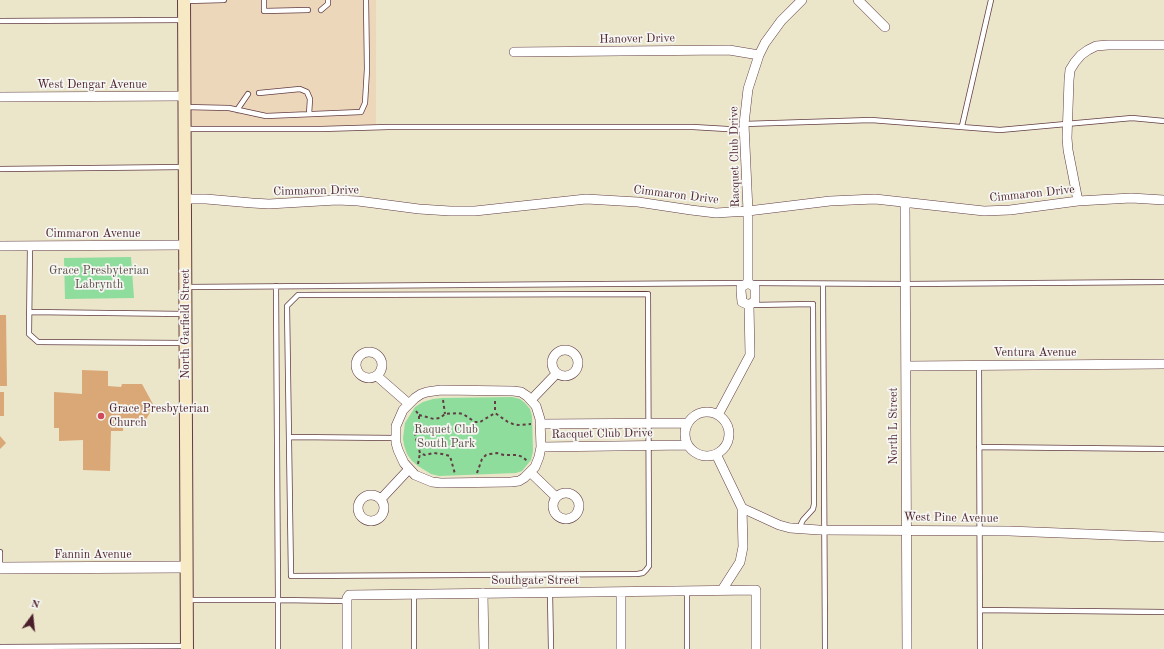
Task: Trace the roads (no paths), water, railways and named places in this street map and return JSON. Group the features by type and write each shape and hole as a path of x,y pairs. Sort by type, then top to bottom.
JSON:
{"main road":[{"name":"North Garfield Street","path":"184,0 187,648"}],"street":[{"name":"Racquet Club Drive","path":"718,415 750,355 749,305 755,301 755,287 748,283 748,211 744,127 748,89 759,55 765,43 781,21 802,0"},
{"path":"858,0 885,27"},
{"path":"1078,201 1068,150 1067,124 1070,70 1074,62 1081,55 1096,46 1164,45"},
{"name":"Hanover Drive","path":"514,52 729,50 759,55"},
{"name":"West Dengar Avenue","path":"0,97 185,102"},
{"name":"Cimmaron Drive","path":"185,198 258,204 338,200 358,201 450,212 475,212 586,199 638,202 716,213 748,211 852,199 875,199 984,210 1010,210 1078,201 1131,198 1164,200"},
{"name":"North L Street","path":"905,202 907,649"},
{"name":"Cimmaron Avenue","path":"0,246 186,245"},
{"name":"Ventura Avenue","path":"906,366 1164,364"},
{"path":"414,466 404,463 400,456 396,438 396,426 403,410 421,394 441,390 513,391 521,392 531,400 556,374"},
{"path":"377,376 409,404"},
{"name":"Racquet Club Drive","path":"527,469 535,466 539,458 541,447 538,412 536,406 531,400"},
{"path":"705,412 718,415 727,424 729,431 729,438 724,448 716,454 709,456 703,456 693,451 688,445 685,436 688,423 698,414 705,412"},
{"name":"Racquet Club Drive","path":"540,424 688,423"},
{"name":"Racquet Club Drive","path":"541,447 688,445"},
{"path":"716,454 742,508 743,547 740,562 722,590"},
{"path":"414,466 415,475 425,480 441,483 519,481 524,478 527,469 556,497"},
{"path":"380,499 414,466"},
{"name":"West Pine Avenue","path":"742,508 779,525 790,528 825,530 980,530 1164,537"},
{"name":"Fannin Avenue","path":"0,568 186,567"},
{"path":"722,590 756,590 756,649"},
{"name":"Southgate Street","path":"348,598 414,594 722,590"},
{"path":"621,592 621,649"},
{"path":"483,593 484,649"},
{"path":"347,649 348,598"}],"lane":[{"path":"184,0 224,0"},
{"path":"264,0 264,12 308,10"},
{"path":"321,10 328,4 328,0"},
{"path":"185,102 229,108 266,116 361,112 365,103 367,69 366,0"},
{"path":"962,126 991,0"},
{"path":"0,21 184,20"},
{"path":"259,93 300,89 307,92 310,99 309,114"},
{"path":"238,110 248,94"},
{"path":"185,129 321,129 388,126 693,128 744,127 871,120 1006,130 1132,118 1164,121"},
{"path":"0,169 185,167"},
{"path":"30,246 29,334 38,342 186,343"},
{"path":"186,287 1164,282"},
{"path":"823,284 825,649"},
{"path":"276,286 278,649"},
{"path":"648,294 649,561 646,570 642,573 291,576 289,437 287,306 298,295 648,294"},
{"path":"749,305 813,304 814,504 813,509 803,520 799,528"},
{"path":"30,312 186,314"},
{"path":"979,366 980,649"},
{"path":"289,437 396,438"},
{"path":"979,447 1164,449"},
{"path":"0,552 0,568"},
{"path":"687,591 687,649"},
{"path":"550,592 552,649"},
{"path":"414,594 414,649"},
{"path":"187,600 348,598"},
{"path":"980,610 1164,612"},
{"path":"0,647 187,648"}],"place":[{"name":"Grace Presbyterian Church","path":"101,416"}],"park label":[{"name":"Grace Presbyterian Labrynth","path":"99,278"},
{"name":"Raquet Club South Park","path":"446,437"}]}
